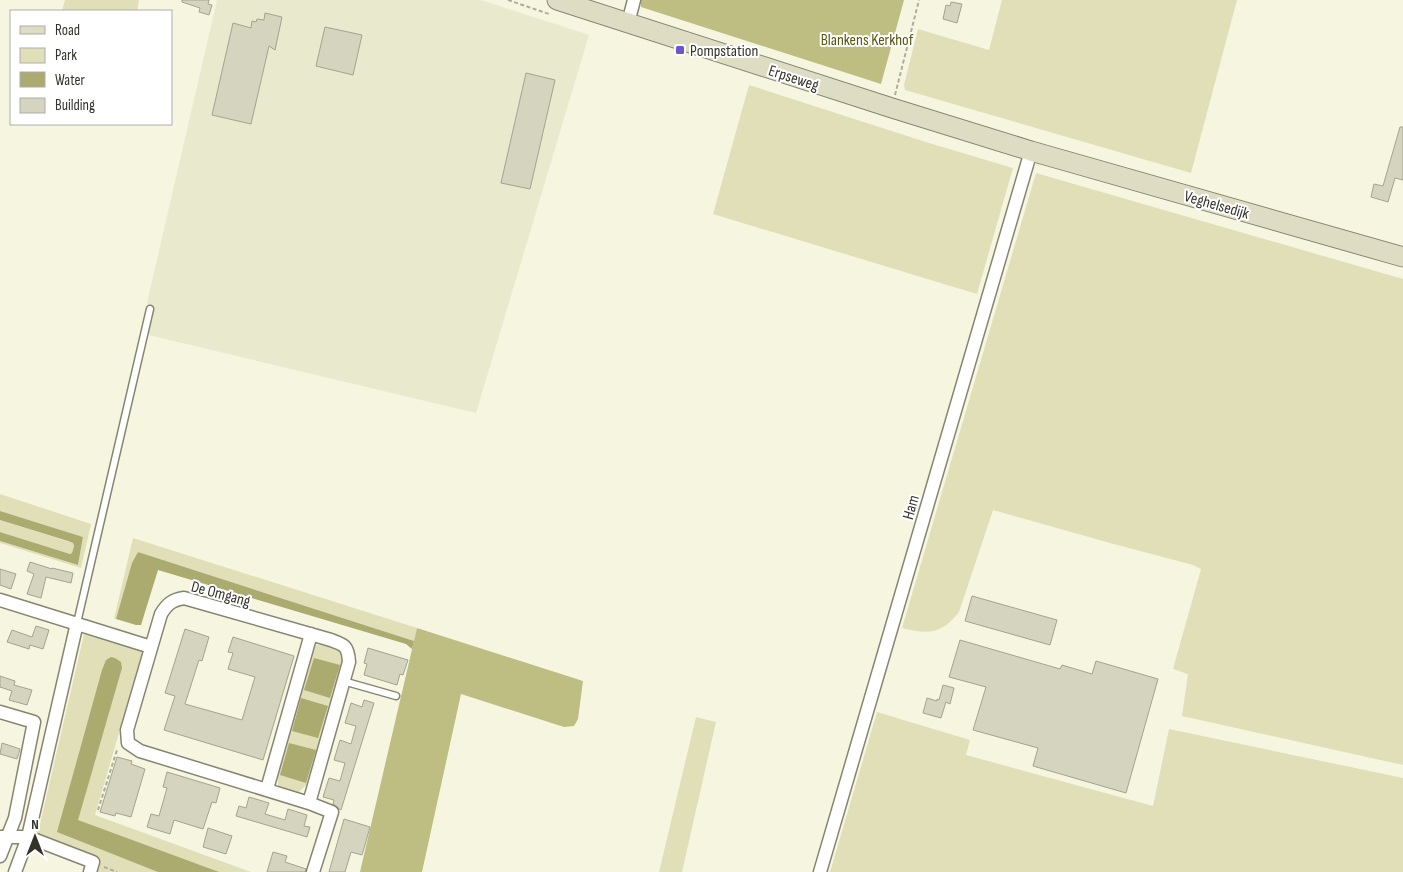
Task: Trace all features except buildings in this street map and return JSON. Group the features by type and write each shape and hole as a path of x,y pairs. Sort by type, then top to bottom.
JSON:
{"main road":[{"name":"Erpseweg","path":"557,0 1031,151"},
{"name":"Veghelsedijk","path":"1031,151 1403,257"}],"street":[{"path":"628,23 634,0"},
{"name":"Ham","path":"820,872 1031,151"},
{"name":"De Omgang","path":"128,744 127,730 161,614 166,606 174,600 184,598 311,634 344,645 349,652 349,662 309,804"},
{"path":"0,600 151,647"},
{"path":"15,872 28,837 77,623"},
{"path":"267,789 311,634"},
{"path":"0,712 34,722 14,818 3,838 0,856"},
{"path":"128,744 140,751 267,789 332,812 313,872"},
{"path":"3,838 28,837 92,862 90,872"}],"lane":[{"path":"77,623 150,309"},
{"path":"343,681 396,696"}],"path":[{"path":"892,108 919,0"},
{"path":"98,810 116,751 128,744"}],"shaded area":[{"path":"217,0 481,0 589,35 476,413 140,333"}],"green space":[{"path":"65,0 139,0 137,10 62,10"},
{"name":"Blankens Kerkhof","path":"641,0 904,0 881,84 641,7"},
{"path":"1002,0 1237,0 1191,173 905,90 904,85 918,29 989,50"},
{"path":"749,85 1013,168 977,294 713,214"},
{"path":"1036,173 1403,279 1403,765 1182,716 1188,674 1173,669 1201,569 1193,565 993,510 959,612 946,625 934,631 927,632 902,628"},
{"path":"0,494 91,524 81,568 0,543 0,541 78,565 83,537 0,511"},
{"path":"0,520 73,543 72,553 70,554 0,532"},
{"path":"133,538 417,628 414,641 138,552 116,619 114,619"},
{"path":"417,628 583,681 578,719 574,726 564,727 461,694 422,872 360,872"},
{"path":"84,634 143,651 95,815 251,872 99,872 97,871 99,859 37,837"},
{"path":"316,645 331,647 344,655 343,665 307,784 299,792 278,787 278,776 311,656"},
{"path":"877,712 970,740 966,755 1153,806 1169,729 1403,778 1403,872 830,872"},
{"path":"696,717 716,722 682,872 659,872"}],"water":[{"path":"0,511 83,537 78,565 0,541 0,532 70,554 74,546 73,543 68,541 0,520"},
{"path":"138,552 414,641 412,649 406,644 158,570 141,625 116,619 132,563"},
{"path":"111,657 121,662 122,668 78,820 219,872 158,872 57,832 102,670 106,660"},
{"path":"314,658 340,665 330,698 304,690"},
{"path":"301,698 328,706 318,738 292,731"},
{"path":"289,743 316,750 306,783 280,775"}],"place":[{"name":"Pompstation","path":"680,50"}]}
